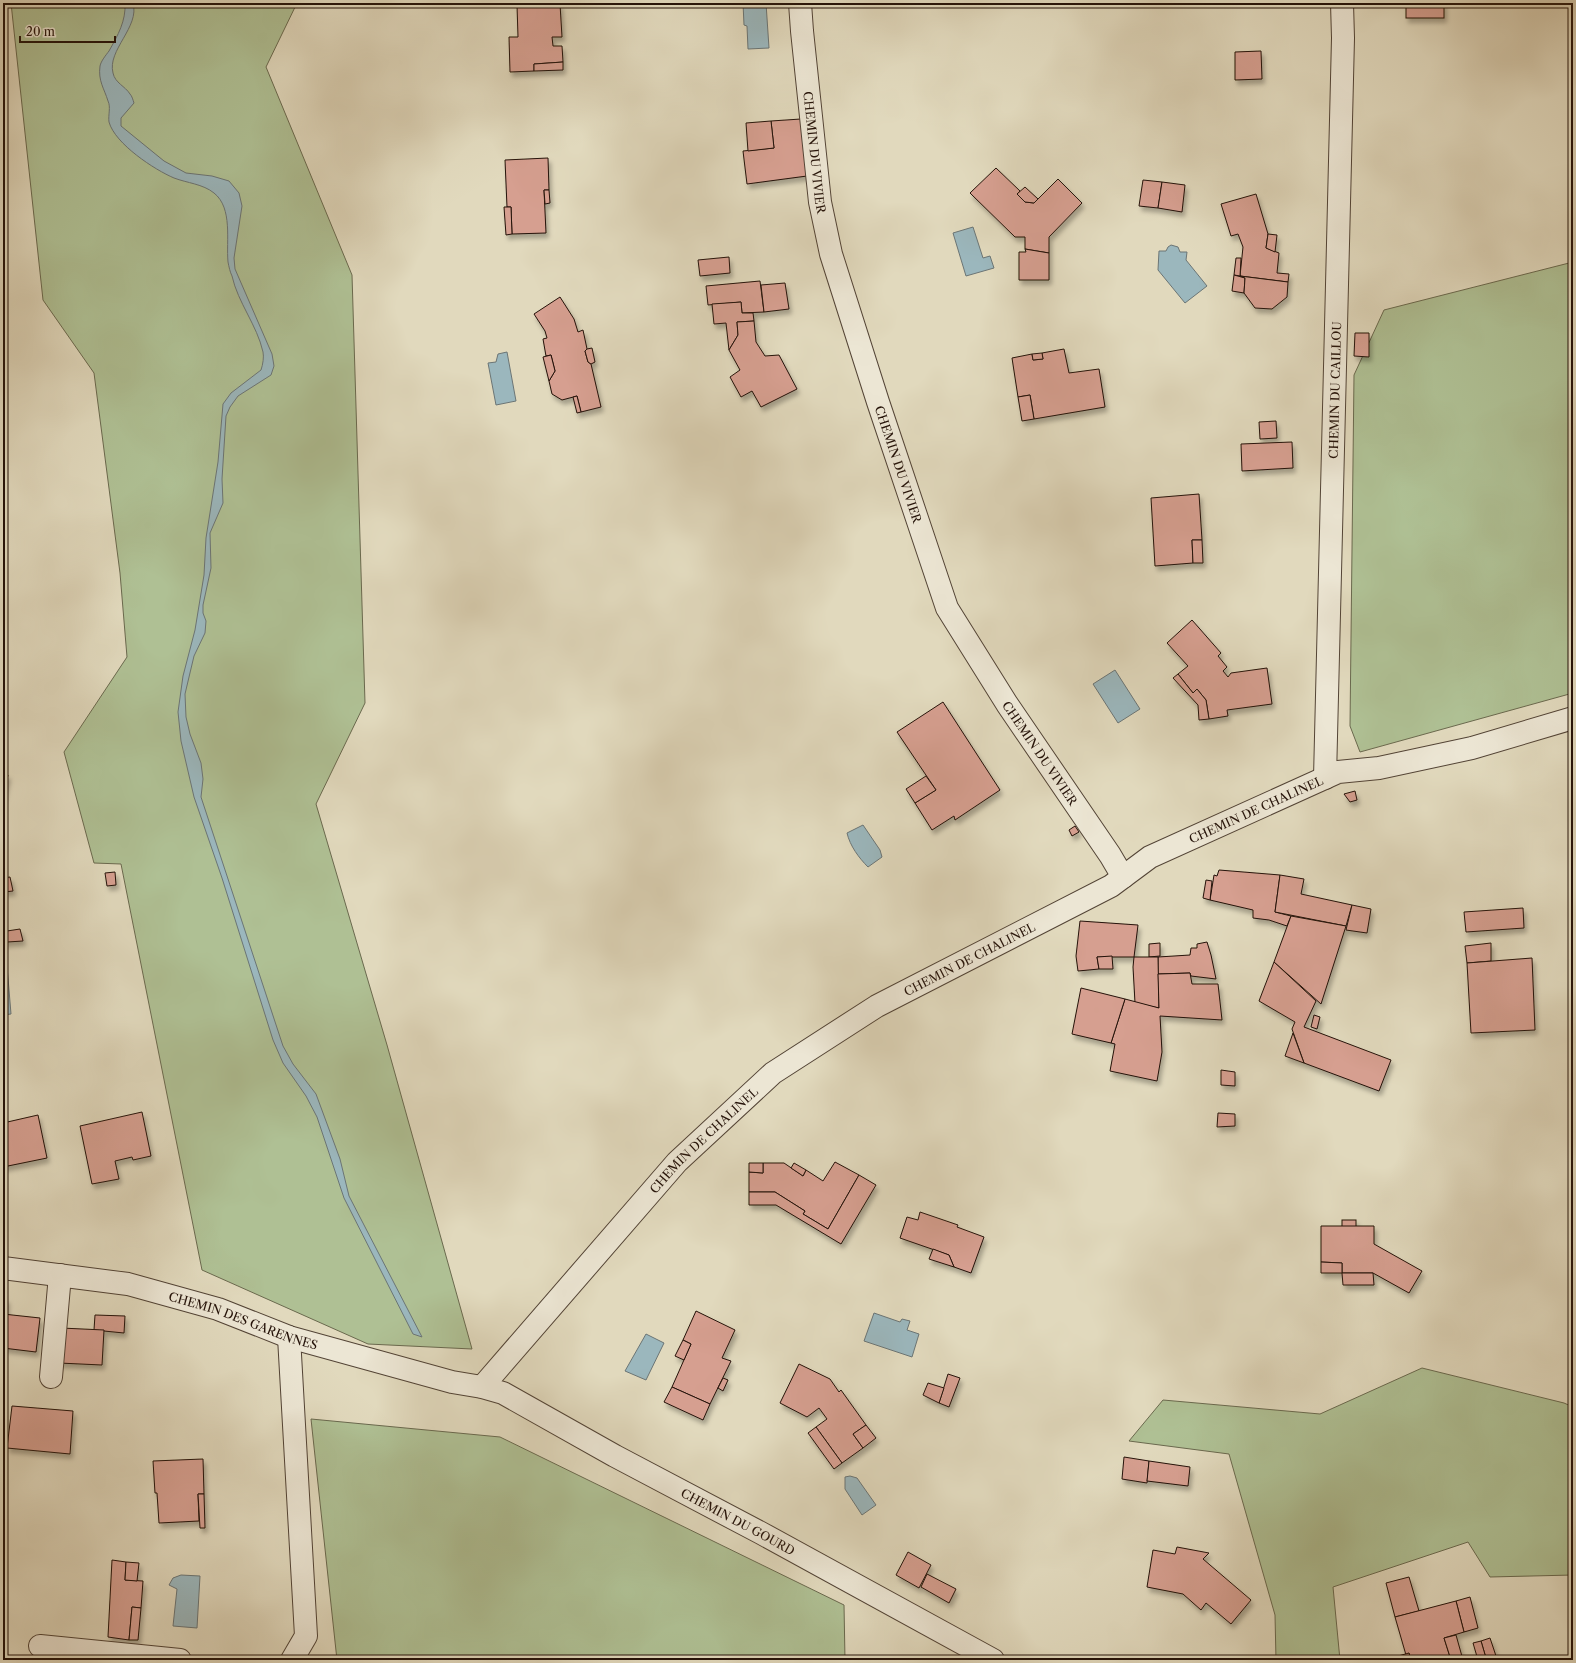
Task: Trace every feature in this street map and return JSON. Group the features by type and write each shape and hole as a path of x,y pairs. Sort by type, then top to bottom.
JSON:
{"street":[{"name":"CHEMIN DU VIVIER","path":"800,3 820,202 831,254 871,380 947,608 983,667 1110,855 1123,877"},
{"name":"CHEMIN DU CAILLOU","path":"1325,778 1335,394 1342,3"},
{"name":"CHEMIN DE CHALINEL","path":"482,1387 677,1162 774,1073 877,1006 1111,886 1150,857 1338,772 1379,768 1472,748 1573,718"},
{"name":"CHEMIN DES GARENNES","path":"3,1268 128,1284 218,1309 290,1337 452,1382 482,1387"},
{"path":"51,1377 60,1275"},
{"path":"290,1337 306,1636 292,1660"},
{"name":"CHEMIN DU GOURD","path":"482,1387 503,1393 615,1456 768,1537 993,1660"},
{"path":"40,1646 180,1660"}],"green space":[{"path":"11,3 297,3 266,67 352,275 365,703 316,804 387,1045 472,1349 368,1344 202,1270 121,864 94,863 64,752 127,657 120,573 94,373 43,300"},
{"path":"1573,262 1573,693 1360,752 1350,726 1354,375 1384,310"},
{"path":"1422,1368 1564,1403 1573,1407 1573,1575 1490,1577 1468,1542 1333,1587 1340,1660 1276,1660 1275,1615 1229,1454 1129,1441 1163,1400 1320,1414"},
{"path":"311,1419 500,1437 844,1605 845,1660 337,1660"}],"water":[{"path":"125,3 133,3 134,12 132,21 112,64 114,76 131,95 134,103 121,118 121,126 164,161 186,173 212,176 229,181 239,193 242,206 234,258 235,269 272,354 274,366 271,375 238,396 230,407 226,416 222,479 223,503 210,533 211,568 203,605 203,613 206,621 205,633 194,656 185,694 186,717 190,734 201,763 203,779 201,797 283,1046 293,1064 316,1094 340,1159 349,1196 422,1337 413,1334 344,1198 317,1117 306,1096 283,1063 273,1040 222,878 194,797 181,741 178,712 183,676 195,630 204,575 206,538 218,462 223,404 231,393 261,370 263,354 260,342 235,286 228,262 226,216 220,199 210,190 174,178 147,163 119,139 109,122 109,103 101,80 100,66 121,28"},
{"path":"743,3 766,3 769,48 748,49 747,26 744,25"},
{"path":"973,227 983,258 990,256 994,268 966,276 953,233"},
{"path":"1171,245 1178,247 1180,252 1187,252 1186,260 1207,286 1185,303 1158,270 1159,251 1166,251"},
{"path":"507,352 516,401 496,405 488,363 496,362 498,354"},
{"path":"1115,670 1140,709 1118,723 1093,684"},
{"path":"863,825 880,850 882,857 868,867 855,852 847,833"},
{"path":"3,966 7,966 11,1014 3,1015"},
{"path":"874,1313 900,1322 902,1319 910,1321 907,1330 919,1334 912,1357 864,1341"},
{"path":"646,1334 664,1343 646,1380 625,1371"},
{"path":"850,1476 857,1478 876,1505 862,1515 845,1489 845,1477"},
{"path":"181,1575 200,1576 197,1628 173,1626 177,1589 169,1585 173,1578"}],"building":[{"path":"1406,3 1444,3 1444,18 1406,18"},
{"path":"560,4 562,37 552,37 553,46 562,46 563,62 534,64 534,71 510,72 509,37 518,37 517,5"},
{"path":"1261,51 1262,79 1235,80 1235,52"},
{"path":"563,62 563,70 534,71 534,64"},
{"path":"801,119 807,176 747,184 743,151 774,148 771,121"},
{"path":"771,121 774,148 748,151 746,123"},
{"path":"548,158 549,190 544,190 546,233 512,234 511,207 507,207 505,160"},
{"path":"996,168 1020,191 1017,194 1025,202 1034,203 1058,179 1082,203 1049,237 1049,253 1025,249 1025,237 1015,237 970,193"},
{"path":"1143,180 1162,182 1158,208 1139,206"},
{"path":"1162,182 1185,185 1182,212 1158,208"},
{"path":"1025,187 1038,199 1034,203 1025,202 1017,194"},
{"path":"544,190 549,190 550,203 545,204"},
{"path":"1256,194 1268,234 1266,248 1279,253 1277,273 1289,274 1288,282 1240,276 1243,247 1238,234 1231,236 1221,204"},
{"path":"504,207 511,207 512,234 506,235"},
{"path":"1268,234 1277,235 1275,252 1266,248"},
{"path":"1025,249 1049,253 1049,280 1019,280 1019,252 1026,252"},
{"path":"729,257 730,273 700,276 698,260"},
{"path":"1236,258 1241,258 1240,276 1234,275"},
{"path":"1234,275 1245,278 1244,293 1232,291"},
{"path":"1240,276 1288,282 1287,297 1272,309 1255,308 1244,293 1245,278"},
{"path":"760,281 764,312 742,313 741,302 708,305 706,286"},
{"path":"785,283 789,309 764,312 761,285"},
{"path":"560,297 574,319 578,332 583,330 587,349 585,351 588,362 591,364 601,407 581,412 577,396 562,400 552,394 549,381 555,371 551,355 546,356 543,339 547,338 545,331 534,314"},
{"path":"741,302 742,313 753,313 754,321 737,322 738,335 729,350 726,323 714,324 712,304"},
{"path":"754,321 756,342 765,356 779,355 797,389 761,407 752,391 741,397 730,377 740,370 729,350 738,335 737,322"},
{"path":"1355,333 1369,333 1369,357 1354,356"},
{"path":"592,348 595,362 591,364 588,362 585,351"},
{"path":"1064,349 1069,373 1099,369 1105,407 1034,419 1030,395 1018,397 1012,358 1032,354 1033,360 1043,359 1042,353"},
{"path":"1042,353 1043,359 1033,360 1032,354"},
{"path":"551,355 555,371 549,381 543,357"},
{"path":"1030,395 1034,419 1022,421 1018,397"},
{"path":"577,396 581,412 577,413 573,397"},
{"path":"1276,421 1277,438 1260,439 1259,422"},
{"path":"1292,442 1293,468 1242,471 1241,444"},
{"path":"1199,494 1202,540 1192,540 1193,563 1155,566 1151,498"},
{"path":"1192,540 1202,540 1203,563 1193,563"},
{"path":"1192,620 1221,653 1218,656 1227,667 1223,671 1228,677 1231,673 1267,668 1272,704 1227,710 1228,716 1209,719 1206,700 1197,689 1193,693 1178,674 1188,666 1167,643"},
{"path":"1178,674 1193,693 1197,689 1206,700 1209,719 1199,720 1198,705 1173,678"},
{"path":"943,702 1000,790 955,820 954,816 932,830 915,803 936,790 897,732"},
{"path":"3,774 8,775 3,798"},
{"path":"926,776 936,790 915,803 906,789"},
{"path":"1355,791 1357,800 1350,802 1344,794"},
{"path":"1075,826 1079,832 1072,836 1069,830"},
{"path":"1219,870 1280,875 1275,912 1291,916 1287,926 1269,920 1253,918 1253,910 1210,900 1214,875 1217,876"},
{"path":"115,872 116,885 107,886 105,873"},
{"path":"1280,875 1304,879 1301,894 1352,905 1346,926 1275,912"},
{"path":"10,877 13,891 4,892 3,878"},
{"path":"1206,880 1212,881 1210,900 1203,898"},
{"path":"1352,905 1371,909 1367,933 1346,930"},
{"path":"1523,908 1524,928 1466,932 1464,912"},
{"path":"1291,916 1346,926 1321,1004 1274,962"},
{"path":"1080,921 1138,925 1134,957 1097,957 1099,969 1078,971 1076,956"},
{"path":"20,929 23,941 7,942 7,931"},
{"path":"3,931 7,931 7,942 3,943"},
{"path":"1207,942 1216,979 1191,976 1190,973 1158,974 1158,957 1190,955 1191,948 1197,948 1197,944"},
{"path":"1160,943 1160,956 1149,957 1149,944"},
{"path":"1491,943 1491,961 1467,963 1465,946"},
{"path":"1112,956 1113,969 1099,969 1097,957"},
{"path":"1134,957 1158,957 1159,1008 1135,1003 1133,967"},
{"path":"1532,958 1535,1030 1471,1033 1467,963"},
{"path":"1274,962 1316,1001 1304,1027 1391,1060 1379,1091 1304,1063 1292,1029 1295,1022 1259,1001"},
{"path":"1190,973 1192,984 1218,984 1222,1020 1160,1016 1162,1052 1157,1081 1110,1071 1115,1044 1111,1043 1125,999 1159,1008 1158,974"},
{"path":"1081,988 1125,999 1111,1043 1072,1034"},
{"path":"1314,1015 1320,1017 1317,1029 1311,1027"},
{"path":"1293,1033 1304,1063 1285,1056"},
{"path":"1221,1070 1235,1072 1235,1086 1221,1085"},
{"path":"142,1112 151,1156 133,1160 132,1157 115,1161 119,1179 92,1184 80,1126"},
{"path":"1218,1113 1235,1114 1235,1126 1217,1127"},
{"path":"38,1115 47,1158 3,1167 3,1123"},
{"path":"835,1162 859,1175 828,1229 803,1214 805,1211 775,1192 749,1192 749,1172 763,1173 763,1163 784,1163 803,1176 806,1170 823,1181"},
{"path":"749,1163 763,1163 763,1173 749,1172"},
{"path":"794,1163 806,1170 803,1176 791,1168"},
{"path":"859,1175 876,1185 841,1244 776,1205 749,1205 749,1192 775,1192 805,1211 803,1214 828,1229"},
{"path":"920,1212 958,1225 957,1227 984,1237 971,1273 954,1267 949,1255 900,1238 907,1217 918,1220"},
{"path":"1342,1220 1356,1220 1356,1227 1342,1227"},
{"path":"1321,1226 1374,1226 1374,1244 1422,1271 1409,1293 1373,1273 1342,1273 1342,1263 1321,1262"},
{"path":"933,1249 949,1255 954,1267 929,1259"},
{"path":"1321,1262 1342,1263 1342,1273 1321,1273"},
{"path":"1342,1273 1373,1273 1374,1285 1343,1285"},
{"path":"3,1299 7,1299 6,1314 3,1314"},
{"path":"696,1311 735,1330 722,1358 731,1361 710,1404 672,1387 691,1344 683,1340"},
{"path":"3,1314 40,1318 36,1352 3,1348"},
{"path":"95,1315 125,1316 124,1333 94,1330"},
{"path":"61,1328 104,1330 102,1365 59,1363"},
{"path":"683,1340 691,1344 684,1360 675,1356"},
{"path":"799,1364 830,1379 839,1392 841,1390 866,1425 853,1434 863,1448 842,1463 816,1427 827,1419 819,1408 807,1417 780,1403"},
{"path":"948,1374 960,1378 949,1407 939,1403"},
{"path":"723,1378 728,1380 723,1391 718,1388"},
{"path":"928,1383 944,1388 939,1403 923,1395"},
{"path":"672,1387 710,1404 703,1420 664,1402"},
{"path":"12,1406 73,1411 70,1454 7,1448"},
{"path":"866,1425 876,1438 863,1448 853,1434"},
{"path":"816,1427 842,1463 834,1469 808,1433"},
{"path":"1124,1457 1149,1461 1147,1483 1122,1479"},
{"path":"203,1459 204,1494 198,1494 199,1521 159,1523 153,1461"},
{"path":"1149,1461 1190,1467 1188,1486 1147,1481"},
{"path":"198,1494 204,1494 205,1528 200,1528"},
{"path":"1177,1547 1209,1553 1203,1559 1251,1600 1231,1624 1206,1603 1201,1610 1183,1594 1147,1587 1153,1550 1175,1554"},
{"path":"908,1552 931,1565 919,1588 896,1575"},
{"path":"112,1560 126,1562 125,1580 143,1581 141,1608 132,1607 129,1640 108,1637"},
{"path":"126,1562 139,1563 137,1581 125,1580"},
{"path":"927,1574 956,1589 949,1603 921,1587"},
{"path":"1409,1577 1419,1611 1395,1617 1386,1583"},
{"path":"1470,1597 1478,1628 1464,1632 1456,1601"},
{"path":"1456,1601 1464,1632 1444,1638 1451,1660 1411,1660 1409,1653 1406,1655 1395,1617"},
{"path":"132,1607 141,1608 138,1640 129,1640"},
{"path":"1456,1635 1463,1660 1451,1660 1444,1638"},
{"path":"1490,1638 1496,1656 1486,1658 1481,1641"},
{"path":"1481,1641 1486,1658 1478,1660 1473,1643"},
{"path":"1409,1653 1411,1660 1399,1660 1398,1656"}]}
